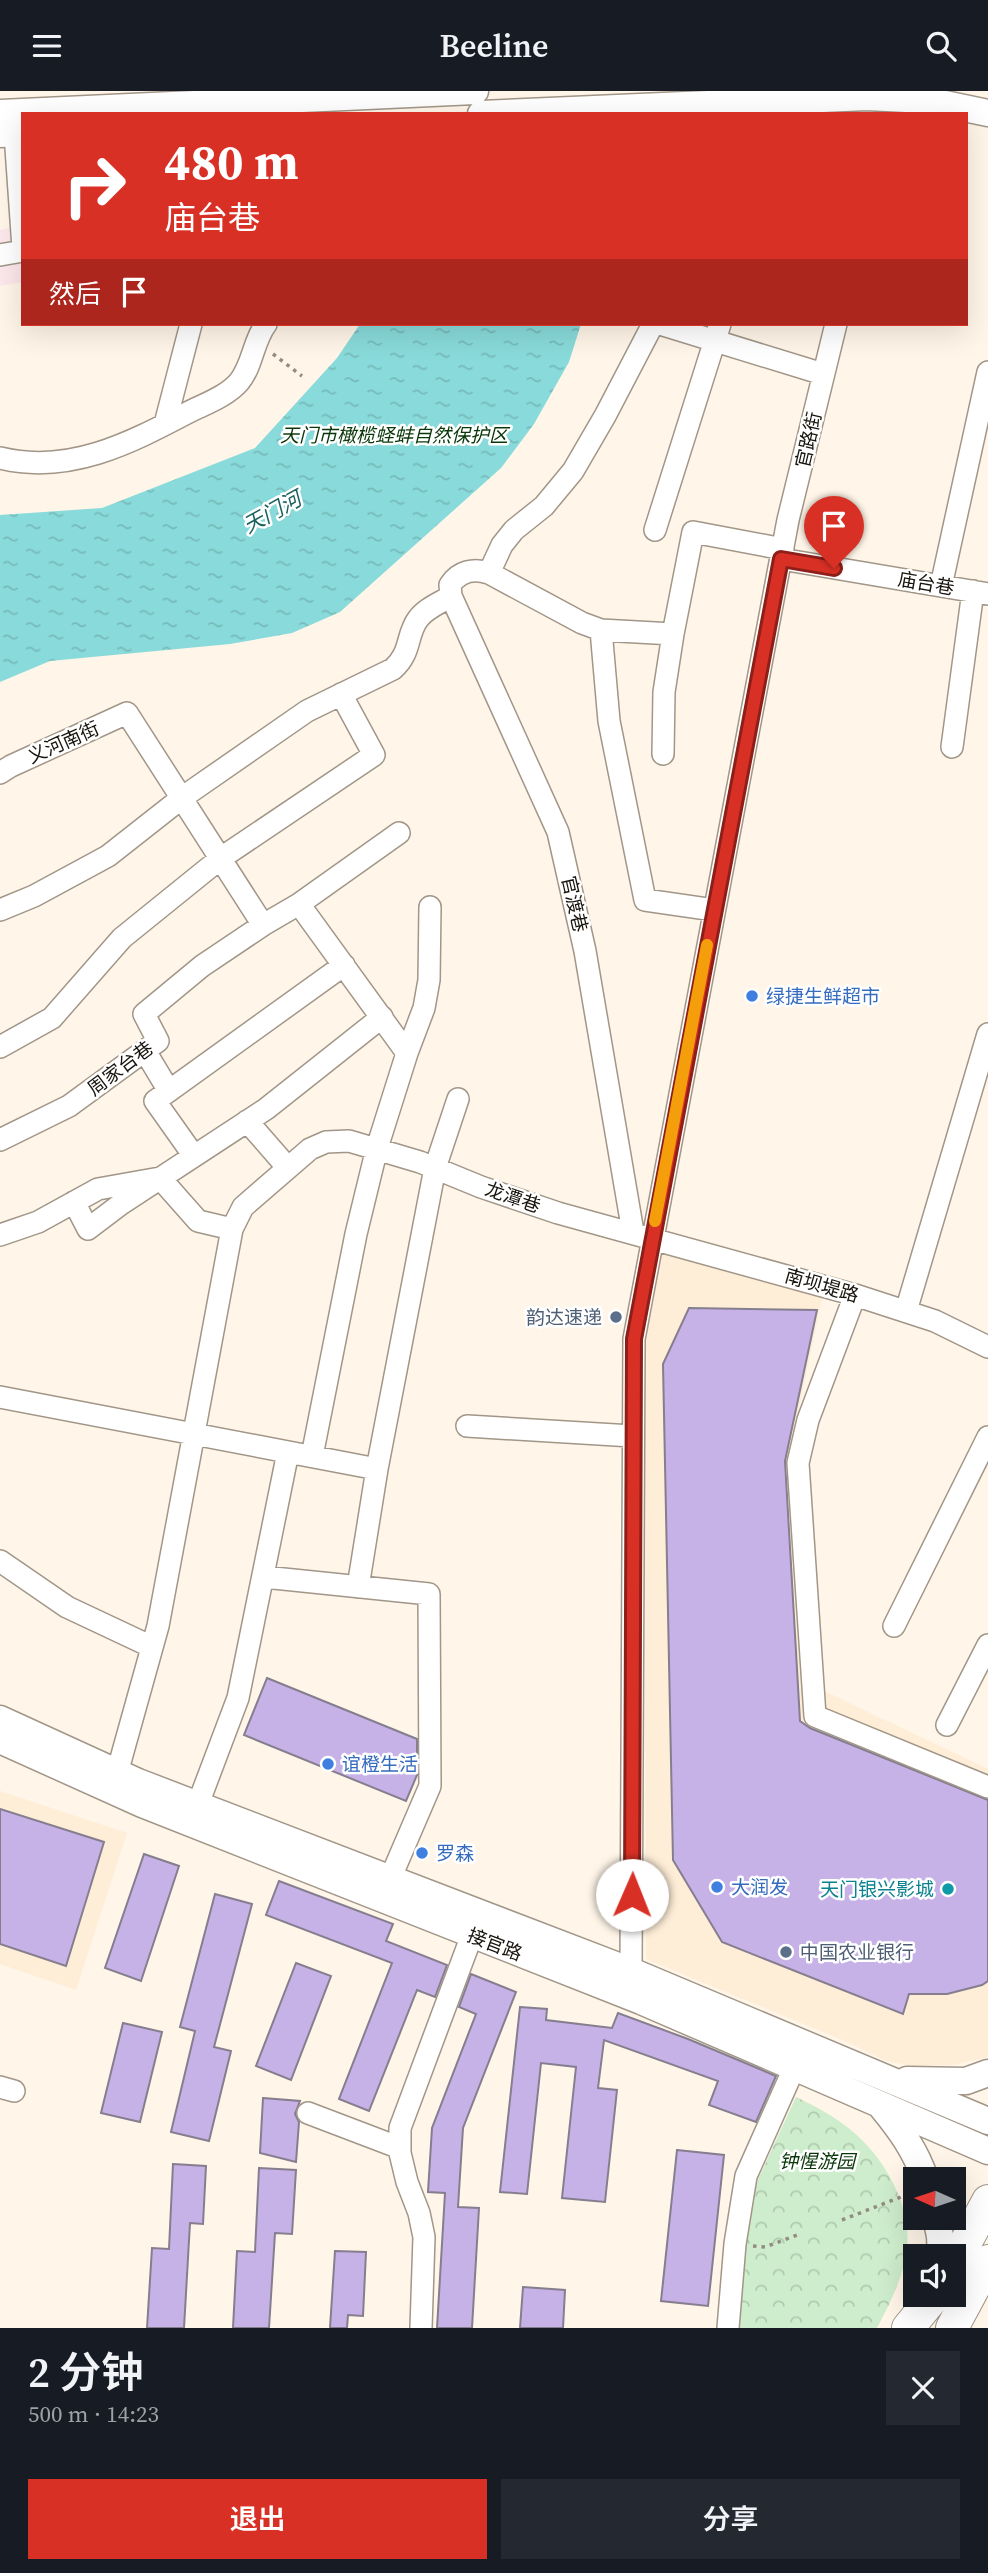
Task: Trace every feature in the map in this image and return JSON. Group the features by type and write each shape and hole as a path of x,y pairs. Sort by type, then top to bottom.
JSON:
{"highway":[{"path":"965,2244 988,2200"},
{"path":"920,2328 948,2312 988,2261"},
{"path":"908,2328 948,2312"}],"main road":[{"path":"170,112 331,95 475,91"},
{"path":"524,112 836,97 926,100 988,113"},
{"name":"接官路","path":"0,1719 117,1773 631,1971 883,2091 988,2151"},
{"name":"接官路","path":"0,1740 142,1804 641,2001 795,2066 988,2121"},
{"path":"921,2167 883,2091 966,2081 988,2073"},
{"path":"948,2312 988,2287"}],"street":[{"path":"9,129 21,233"},
{"path":"0,255 21,250"},
{"path":"165,424 190,326"},
{"path":"0,457 27,461 96,455 113,450 221,396 238,383 245,374 265,326"},
{"path":"489,573 502,545 514,530 544,506 573,471 652,326"},
{"path":"674,326 717,332 823,375"},
{"name":"官路街","path":"631,1971 632,1436 634,1339 642,1235 714,910 782,554 835,326"},
{"path":"656,530 717,332"},
{"path":"941,586 988,372"},
{"name":"庙台巷","path":"673,634 694,532 782,554 980,593"},
{"path":"0,910 108,856 183,797 307,711 393,669 404,659 416,620 426,610 452,596 450,585 453,579 466,571 481,570 489,573 582,623 601,630 673,634 664,692 663,754"},
{"path":"953,747 980,593"},
{"name":"官渡巷","path":"452,596 558,832 585,951 642,1235"},
{"path":"601,630 609,721 645,900 714,910"},
{"path":"0,1047 52,1018 122,938 221,858 374,755 341,694"},
{"name":"义河南街","path":"0,773 127,713 183,797"},
{"path":"183,797 263,925 299,904 399,833"},
{"path":"299,904 407,1053"},
{"path":"312,1457 356,1234 377,1148 424,1008 429,980 430,907"},
{"name":"周家台巷","path":"0,1140 69,1106 158,1041 145,1014 202,966 263,925"},
{"path":"194,1156 155,1101 344,965"},
{"path":"74,1202 88,1229 266,1109 382,1017"},
{"path":"906,1311 988,1034"},
{"path":"145,1051 169,1091"},
{"path":"358,1587 377,1469 435,1168 458,1099"},
{"path":"247,1121 288,1168"},
{"name":"龙潭巷","path":"232,1229 243,1207 310,1149 326,1142 349,1141 377,1148 558,1213 642,1235"},
{"path":"0,1235 25,1228 98,1189 160,1178"},
{"path":"117,1773 158,1626 232,1229 198,1221 160,1178"},
{"name":"南坝堤路","path":"642,1235 906,1311 935,1321 988,1347"},
{"path":"855,1295 807,1420 797,1463 815,1716 988,1787"},
{"path":"0,1397 377,1469"},
{"path":"467,1426 632,1436"},
{"path":"894,1626 988,1437"},
{"path":"198,1804 238,1698 288,1452"},
{"path":"0,1561 67,1607 152,1647"},
{"path":"264,1577 429,1594 430,1786 390,1879"},
{"path":"947,1725 988,1645"},
{"path":"421,2328 424,2237 419,2213 407,2182 400,2148 400,2128 472,1935"},
{"path":"728,2328 734,2244 747,2176 795,2066"},
{"path":"308,2113 400,2148"}],"path":[{"path":"266,348 302,376"},
{"path":"842,2220 903,2197"},
{"path":"734,2244 765,2247 797,2235"}],"shaded area":[{"path":"21,226 21,282 0,286 0,230"},
{"path":"661,1251 823,1294 788,1460 803,1681 988,1769 988,2057 953,2065 914,2066 886,2061 847,2042 646,1959 644,1351"},
{"path":"0,1791 127,1833 76,1990 0,1964"}],"green space":[{"name":"钟惺游园","path":"796,2097 838,2120 874,2153 900,2199 903,2230 907,2232 907,2244 903,2244 903,2269 877,2328 739,2328 747,2217 755,2186"}],"water":[{"name":"天门市橄榄蛏蚌自然保护区","path":"359,326 580,326 569,362 534,424 501,468 340,612 292,633 230,644 50,661 0,682 0,515 102,508 255,448 337,358"}],"pier":[{"path":"428,91 633,91 632,112 426,112"}],"building":[{"path":"689,1308 817,1310 785,1461 800,1721 810,1728 988,1800 988,1981 947,1994 909,1994 903,2014 722,1942 673,1860 663,1364"},
{"path":"267,1678 417,1739 417,1775 406,1801 244,1735"},
{"path":"0,1809 104,1842 66,1966 0,1944"},
{"path":"144,1854 179,1866 141,1981 105,1968"},
{"path":"279,1881 393,1924 386,1941 447,1965 435,1997 417,1990 369,2111 339,2099 392,1963 266,1915"},
{"path":"215,1894 252,1904 214,2047 231,2051 209,2141 171,2132 195,2031 180,2027"},
{"path":"296,1963 331,1976 291,2080 256,2066"},
{"path":"471,1974 516,1992 463,2128 458,2207 479,2208 472,2328 437,2328 445,2193 428,2192 432,2128 476,2014 459,2007"},
{"path":"520,2007 547,2009 546,2020 612,2028 618,2013 776,2076 756,2122 709,2105 718,2081 604,2040 598,2088 617,2090 605,2202 562,2198 576,2067 541,2063 527,2194 500,2192"},
{"path":"123,2023 162,2032 140,2122 101,2113"},
{"path":"263,2098 300,2101 295,2114 299,2122 296,2162 260,2153"},
{"path":"677,2150 724,2155 708,2306 661,2301"},
{"path":"173,2164 206,2166 203,2224 190,2223 184,2328 147,2328 152,2248 169,2249"},
{"path":"259,2168 296,2170 292,2234 275,2233 269,2328 233,2328 237,2251 255,2252"},
{"path":"335,2251 366,2252 363,2316 348,2315 347,2328 330,2328"},
{"path":"523,2287 565,2290 563,2328 520,2328"}],"slow traffic":[{"path":"655,1221 707,945"}],"place":[{"name":"绿捷生鲜超市","path":"752,996"},
{"name":"韵达速递","path":"616,1317"},
{"name":"谊橙生活","path":"328,1764"},
{"name":"罗森","path":"422,1853"},
{"name":"大润发","path":"717,1887"},
{"name":"天门银兴影城","path":"948,1889"},
{"name":"中国农业银行","path":"786,1952"}],"route":[{"path":"632,1895 634,1339 781,559 834,568"}],"water label":[{"name":"天门河","path":"272,512"}]}
